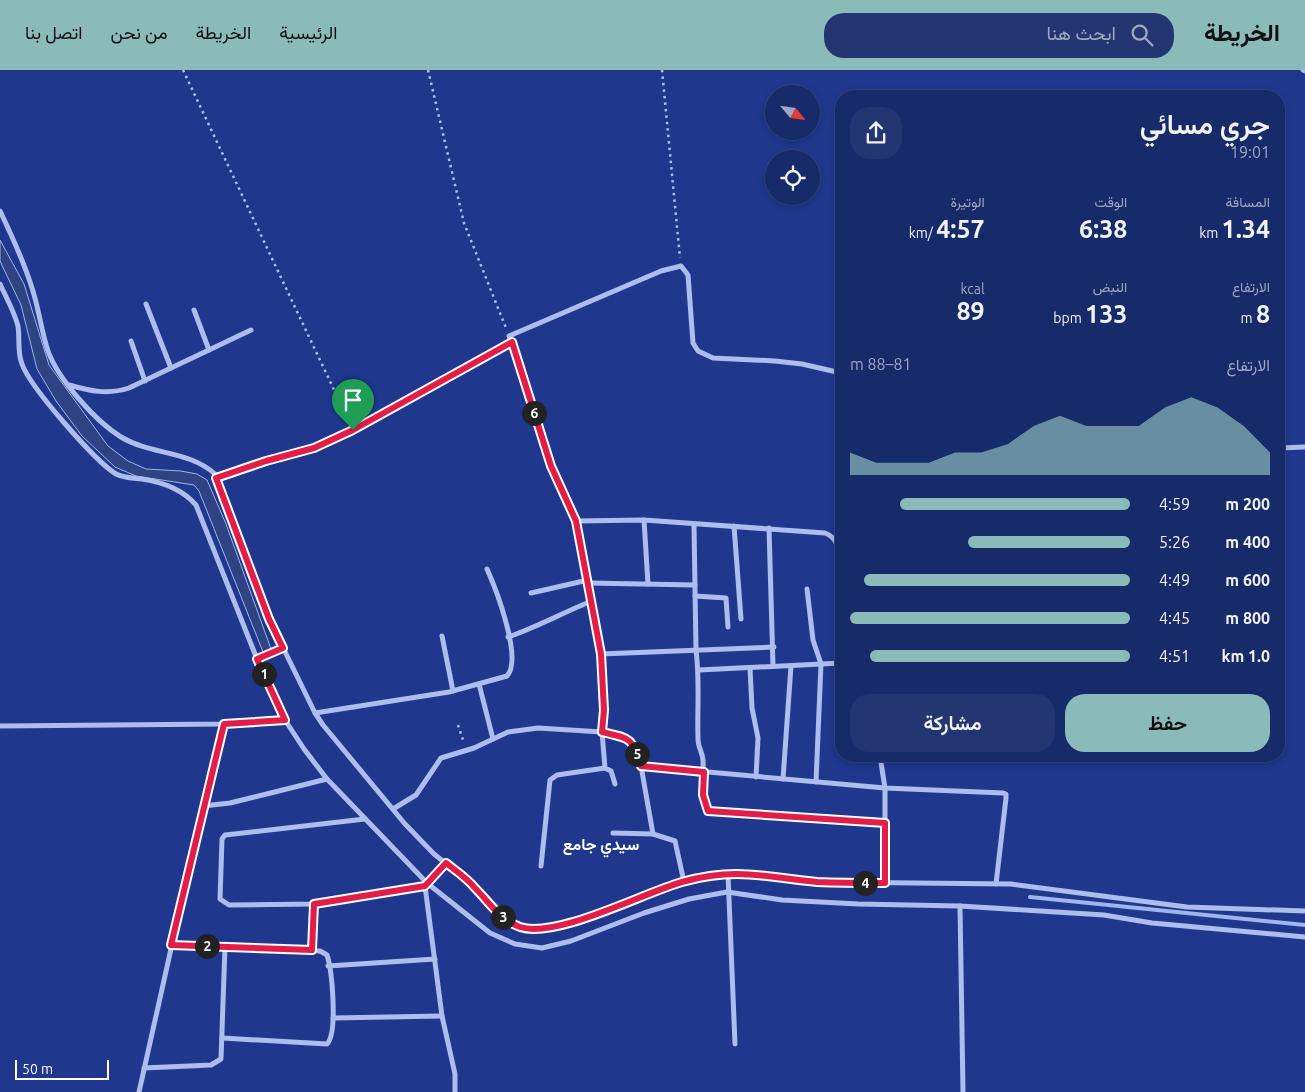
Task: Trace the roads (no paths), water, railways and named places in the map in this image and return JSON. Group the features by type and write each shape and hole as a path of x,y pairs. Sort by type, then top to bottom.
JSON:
{"street":[{"path":"0,212 33,290 49,352 60,374 100,420 122,437 139,446 194,460 206,466 216,478 269,619 315,713 342,750 393,809 446,863 475,887 490,906 503,917 520,927 536,929 554,927 684,882 728,874 747,873 817,882 1011,884 1213,909 1305,911"},
{"path":"604,768 602,732 604,710 601,654 589,582 576,521 551,466 510,339 661,271 681,266 688,275 693,343 698,351 713,358 775,360 835,373"},
{"path":"0,284 18,326 20,357 25,371 40,394 102,464 118,475 172,487 196,505 257,659 285,720 327,779 426,885 490,933 515,944 542,948 571,942 644,913 689,899 727,892 782,900 960,906 1104,915 1152,923 1305,937"},
{"path":"146,304 171,368"},
{"path":"194,310 209,350"},
{"path":"69,385 87,390 115,393 145,381 251,330"},
{"path":"131,341 145,381"},
{"path":"1285,448 1305,447"},
{"path":"576,521 644,520 694,525 769,528 825,532 835,538"},
{"path":"644,520 648,584"},
{"path":"694,525 696,650 699,670 698,741 703,756 703,795 708,811 885,823"},
{"path":"734,526 741,618"},
{"path":"769,528 774,666"},
{"path":"315,713 453,691 507,676 511,672 513,664 508,637 499,598 487,569"},
{"path":"531,593 589,582 695,585"},
{"path":"807,589 813,640 821,664 816,782"},
{"path":"695,596 726,598 728,626"},
{"path":"508,637 532,629 540,623 592,601"},
{"path":"442,636 453,691"},
{"path":"601,654 774,646"},
{"path":"257,659 283,648"},
{"path":"699,670 835,663"},
{"path":"783,779 791,666"},
{"path":"750,668 752,708 758,738 756,776"},
{"path":"479,684 493,739"},
{"path":"0,726 224,724 285,720"},
{"path":"139,1092 203,806 224,724"},
{"path":"393,809 416,795 441,758 466,750 508,732 538,728 602,732 626,738 633,743 641,766 653,834"},
{"path":"881,762 886,788 885,883"},
{"path":"641,766 886,788 984,791 1006,794 996,884"},
{"path":"541,866 550,780 557,775 604,768 611,771 614,784"},
{"path":"203,806 230,803 327,779"},
{"path":"364,819 228,834 224,837 220,899 225,904 314,904 426,885 446,863"},
{"path":"613,833 653,834 675,841 684,882"},
{"path":"728,874 727,892 735,1044"},
{"path":"426,885 442,1016 455,1074 455,1092"},
{"path":"312,950 314,904"},
{"path":"960,906 963,1092"},
{"path":"171,945 312,950 327,954 333,1018 331,1040 327,1044 222,1038"},
{"path":"144,1068 211,1065 220,1059 225,947"},
{"path":"328,966 435,959"},
{"path":"333,1018 442,1016"}],"water":[{"path":"0,240 24,284 49,365 108,446 128,461 146,469 181,471 197,474 207,480 226,524 271,649 270,655 265,657 199,491 194,485 136,476 115,467 82,436 56,401 37,369 21,305 0,261"}],"waterway":[{"path":"1030,897 1305,925"}],"district":[{"name":"سيدي جامع","path":"601,844"}]}
